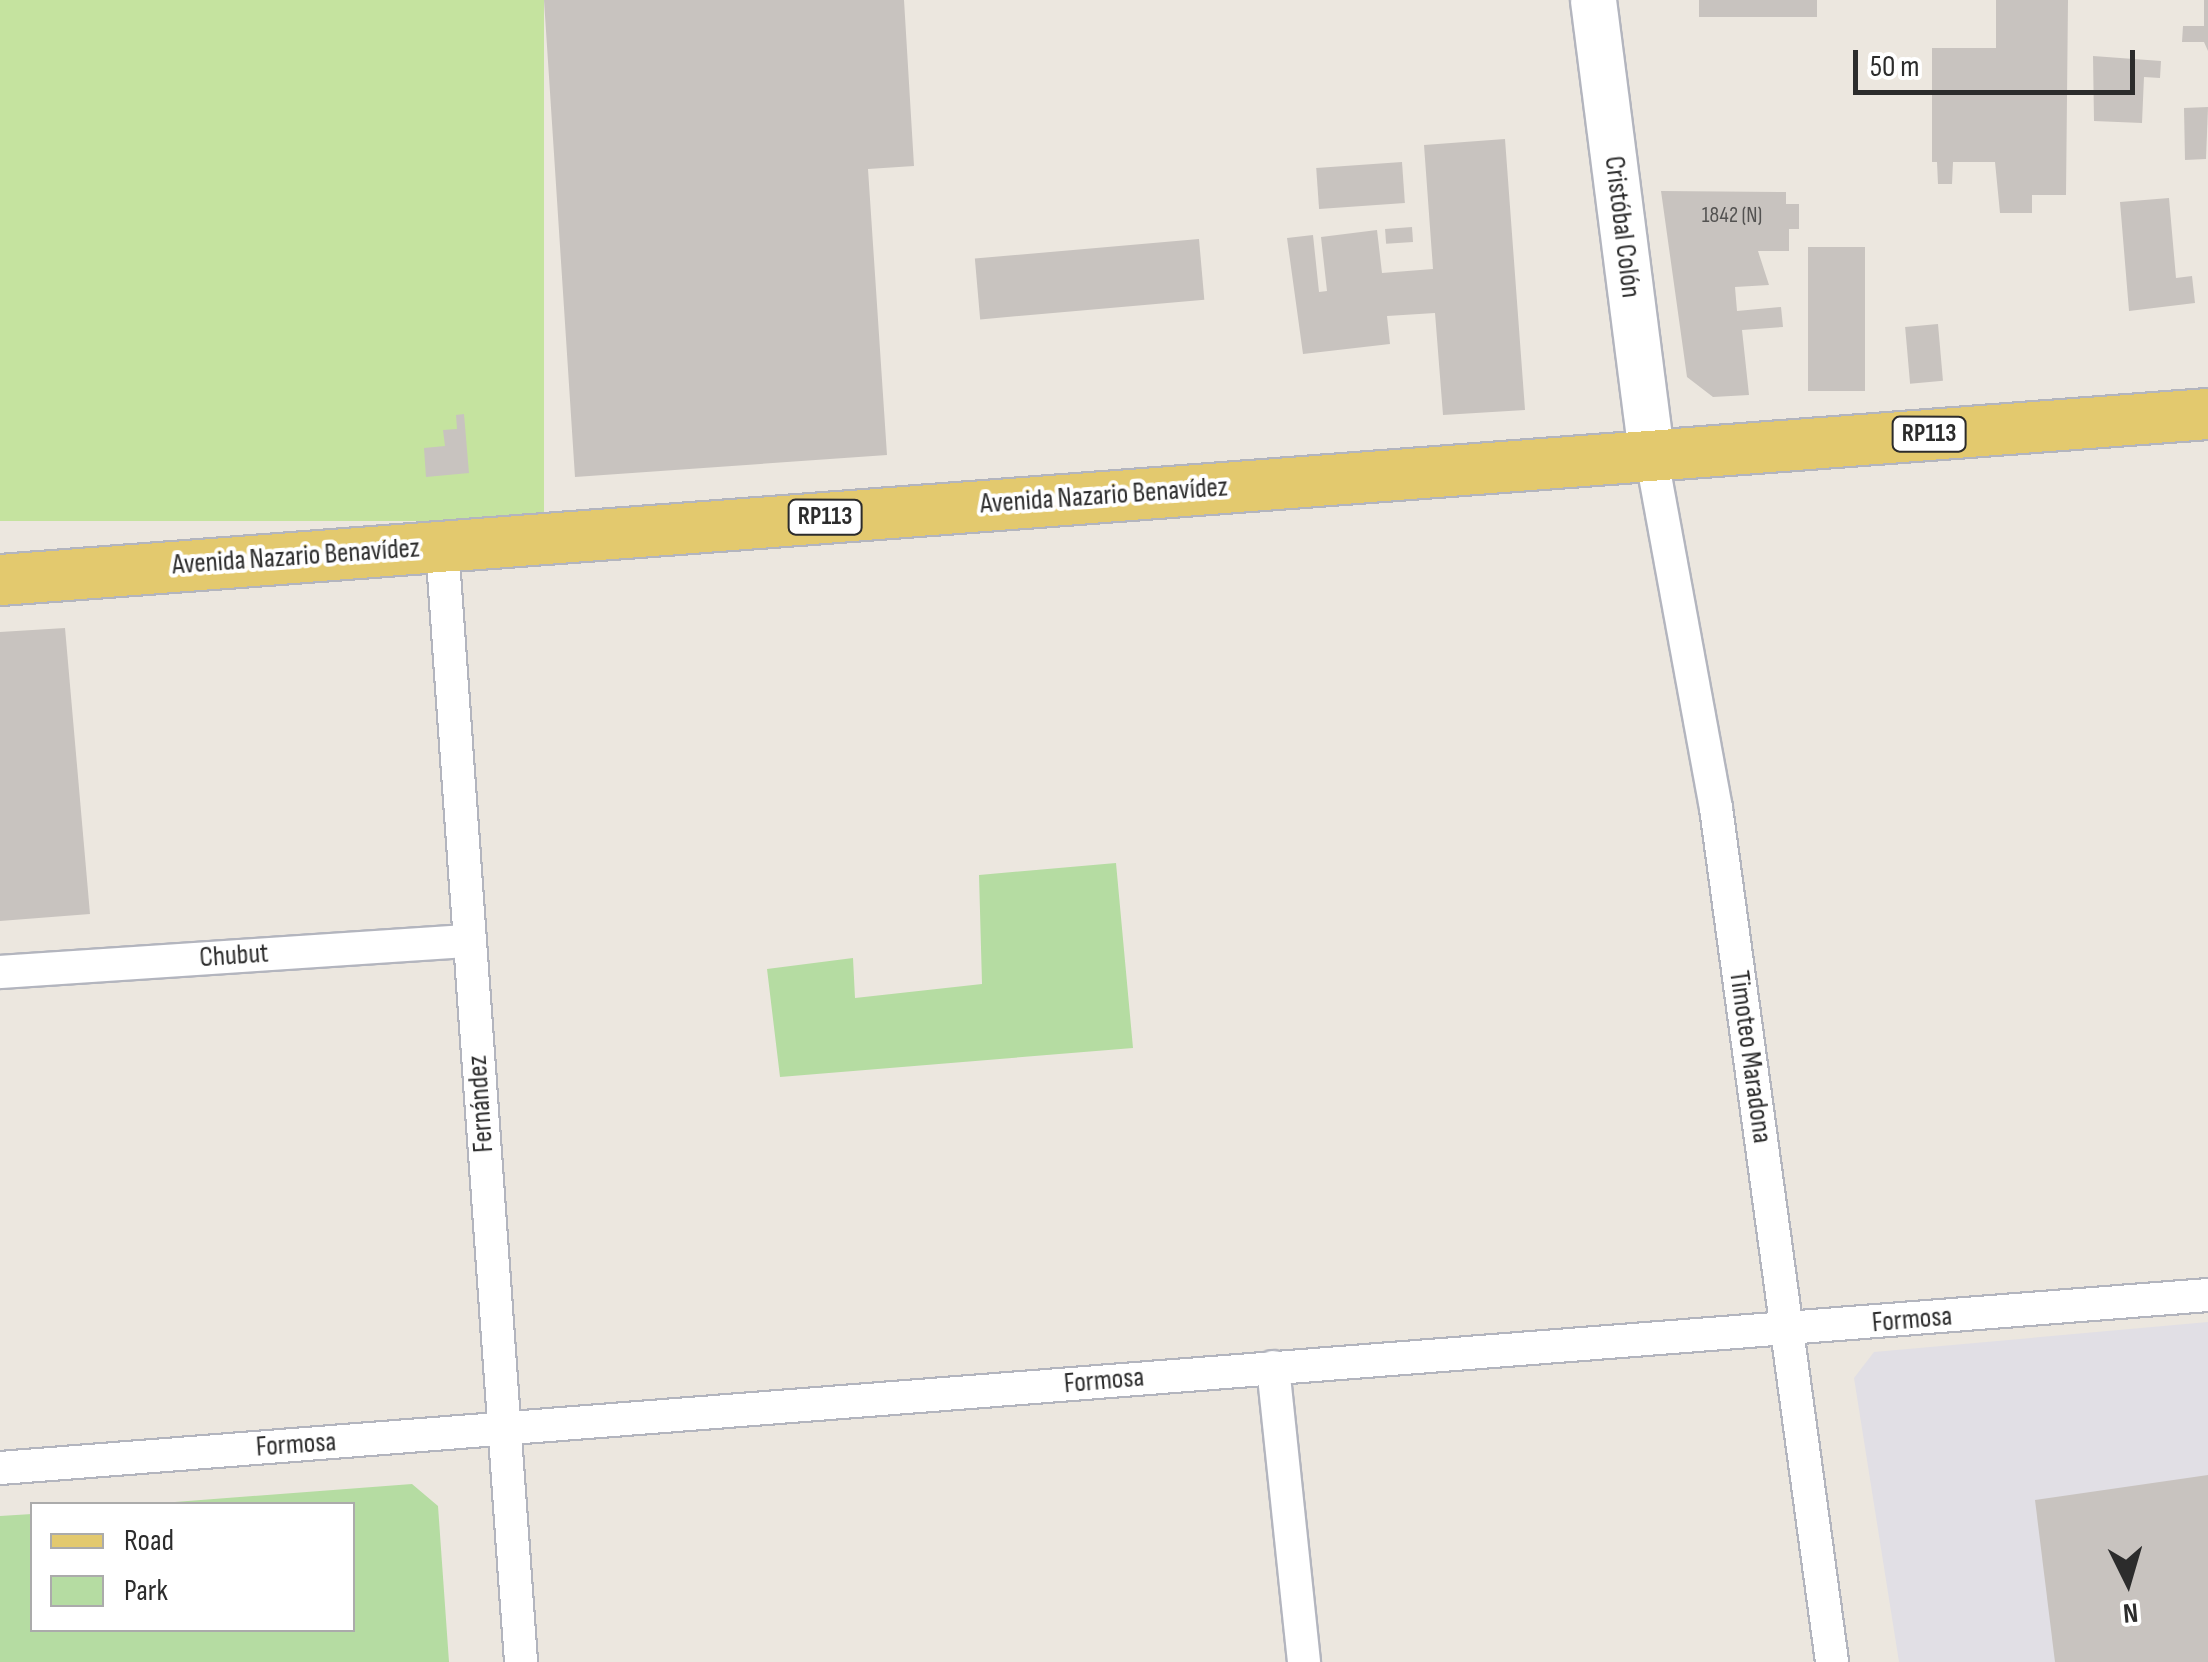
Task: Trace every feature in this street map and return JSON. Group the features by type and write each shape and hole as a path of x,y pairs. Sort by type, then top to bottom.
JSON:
{"main road":[{"name":"Avenida Nazario Benavídez","path":"0,580 2208,414"}],"street":[{"name":"Cristóbal Colón","path":"1592,0 1650,454"},
{"name":"Timoteo Maradona","path":"1650,454 1716,808 1832,1662"},
{"name":"Fernández","path":"442,546 521,1662"},
{"name":"Chubut","path":"0,972 468,941"},
{"name":"Formosa","path":"0,1468 2208,1296"},
{"path":"1273,1367 1304,1662"}],"shaded area":[{"path":"2208,1322 2208,1662 1899,1662 1854,1378 1874,1352"}],"green space":[{"path":"0,0 544,0 544,521 0,521"},
{"path":"1116,863 1133,1048 780,1077 767,969 853,958 855,998 982,984 979,875"},
{"path":"412,1484 438,1506 449,1662 0,1662 0,1516 30,1514 30,1632 355,1632 355,1502 175,1502"}],"building":[{"path":"544,0 904,0 914,166 868,169 887,455 575,477"},
{"path":"1699,0 1817,0 1817,17 1699,17"},
{"path":"1996,0 2068,0 2066,195 2032,195 2032,213 2000,213 1995,162 1953,162 1952,184 1938,184 1937,162 1932,162 1932,48 1996,48"},
{"path":"2204,0 2208,0 2208,51 2204,42 2182,42 2183,26 2204,26"},
{"path":"2093,56 2161,61 2160,78 2144,77 2142,123 2094,121"},
{"path":"2208,107 2206,159 2185,160 2184,108"},
{"path":"1505,139 1525,410 1443,415 1435,313 1387,316 1390,344 1303,354 1287,238 1313,235 1319,292 1327,291 1321,237 1377,230 1382,273 1433,269 1424,145"},
{"path":"1402,162 1405,203 1319,209 1316,168"},
{"path":"1661,191 1786,192 1786,204 1799,204 1799,229 1789,229 1789,251 1758,251 1769,285 1735,287 1737,311 1781,307 1783,327 1742,330 1749,395 1713,397 1687,377"},
{"path":"2169,198 2176,278 2192,276 2195,303 2129,311 2120,202"},
{"path":"1412,227 1413,242 1386,244 1385,229"},
{"path":"1199,239 1204,300 980,319 975,259"},
{"path":"1808,247 1865,247 1865,391 1808,391"},
{"path":"1938,324 1943,381 1910,384 1905,327"},
{"path":"464,414 469,473 426,477 424,448 445,446 443,430 457,429 456,415"},
{"path":"65,628 90,914 0,921 0,632"},
{"path":"2208,1475 2208,1662 2055,1662 2035,1500"}]}
